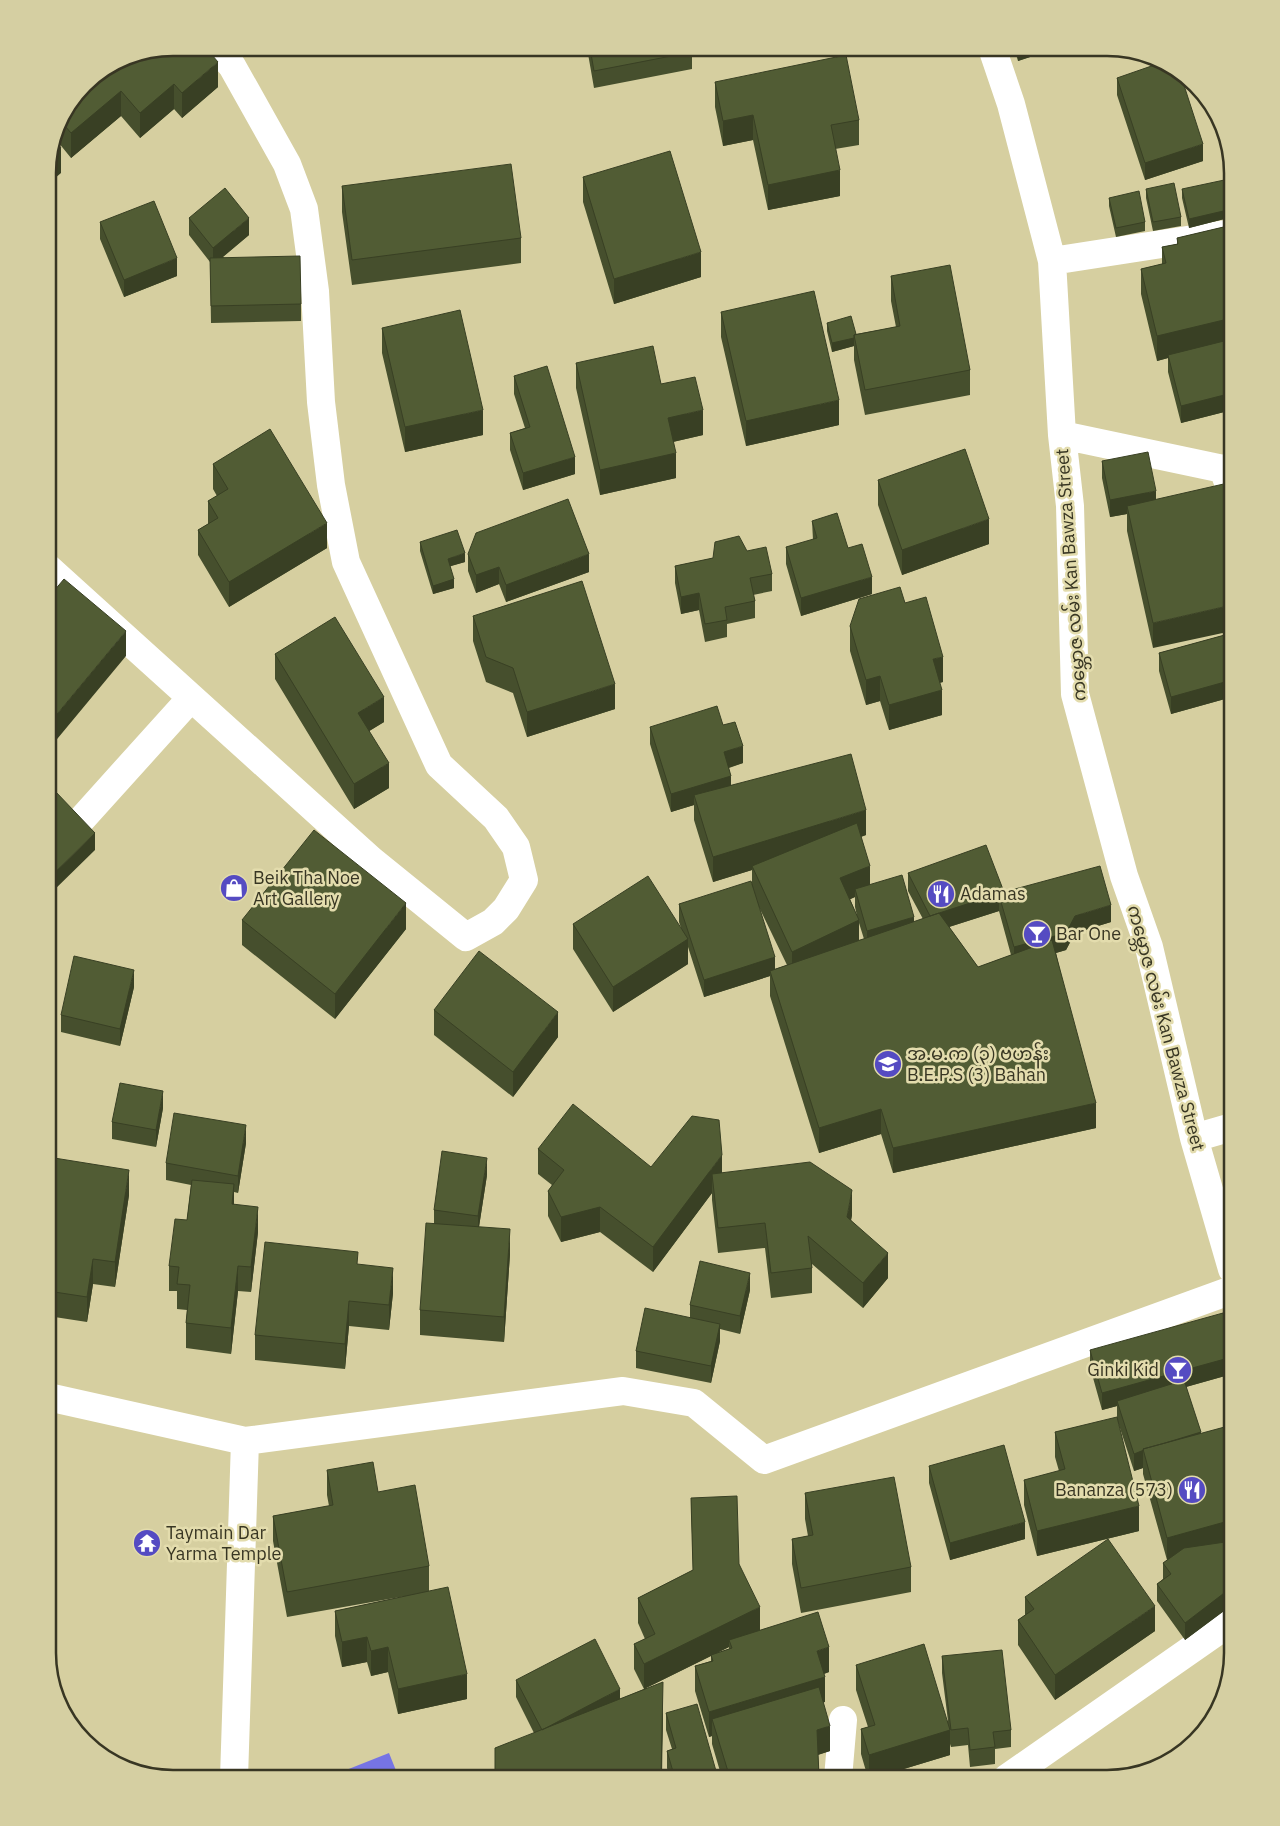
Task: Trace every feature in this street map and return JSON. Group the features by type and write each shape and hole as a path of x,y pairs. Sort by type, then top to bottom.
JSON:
{"street":[{"path":"56,575 371,860 466,937 493,922 506,909 524,880 516,848 496,818 439,765 346,562 328,467 321,402 315,291 304,209 287,164 232,66 223,56"},
{"name":"ကမ္ဘောဇ လမ်း Kan Bawza Street","path":"995,56 1011,104 1052,261 1062,434 1070,506 1075,694 1124,876 1149,947 1194,1138 1224,1242"},
{"path":"1052,261 1224,234"},
{"path":"1062,434 1224,476"},
{"path":"82,819 191,698"},
{"path":"1194,1138 1224,1129"},
{"path":"56,1400 245,1442 622,1391 694,1403 764,1460 1224,1293"},
{"path":"234,1770 245,1442"},
{"path":"1018,1770 1224,1626"},
{"path":"839,1770 843,1720"}],"shaded area":[{"path":"389,1753 396,1770 346,1770"}],"building":[{"path":"165,56 213,56 218,62 182,93 174,84 140,113 121,91 71,133 66,127 76,108 90,90 108,76 128,65 150,58"},
{"path":"591,56 671,56 594,71"},
{"path":"846,56 859,120 831,125 840,170 768,185 753,115 723,121 715,82"},
{"path":"1153,66 1178,80 1184,85 1203,144 1145,163 1117,78"},
{"path":"670,151 701,252 614,279 583,177"},
{"path":"511,164 521,238 352,260 342,186"},
{"path":"1224,180 1224,211 1189,219 1182,189"},
{"path":"1174,183 1181,217 1153,222 1146,189"},
{"path":"225,188 249,218 213,248 189,218"},
{"path":"1139,191 1145,222 1116,228 1109,198"},
{"path":"154,201 177,258 124,280 100,222"},
{"path":"1224,227 1224,320 1157,336 1141,269 1166,263 1162,247 1178,244 1177,238"},
{"path":"300,256 301,304 211,306 210,258"},
{"path":"950,265 970,370 865,390 854,335 900,326 891,276"},
{"path":"814,291 839,400 746,421 721,312"},
{"path":"460,310 483,410 405,427 382,328"},
{"path":"851,316 856,334 854,338 832,343 827,323"},
{"path":"1224,341 1224,395 1181,406 1168,355"},
{"path":"653,346 661,384 695,377 703,410 668,418 676,453 600,470 576,363"},
{"path":"547,366 575,457 523,473 510,433 530,427 514,376"},
{"path":"270,429 327,523 229,582 198,530 218,518 208,501 228,489 213,464"},
{"path":"965,449 989,519 902,550 878,480"},
{"path":"1148,452 1156,491 1110,500 1102,461"},
{"path":"1224,484 1224,607 1153,623 1127,506"},
{"path":"568,499 589,554 506,585 499,567 476,575 468,554 476,533"},
{"path":"837,513 848,548 862,544 872,577 801,598 786,547 817,538 812,521"},
{"path":"457,530 465,553 448,559 454,579 433,586 420,542"},
{"path":"739,536 747,551 766,547 772,574 750,578 755,601 725,607 727,620 705,624 699,593 681,597 675,566 713,558 715,542"},
{"path":"64,579 126,631 56,715 56,588"},
{"path":"582,581 615,684 527,712 513,668 486,657 473,616"},
{"path":"900,587 905,603 926,597 943,657 933,659 942,690 889,705 880,676 866,680 850,626 859,599"},
{"path":"335,617 384,697 358,713 389,763 354,784 275,654"},
{"path":"1224,635 1224,682 1171,697 1159,653"},
{"path":"717,706 723,725 735,722 743,746 724,752 731,776 671,794 650,727"},
{"path":"851,754 866,810 713,857 694,795"},
{"path":"56,792 95,833 56,871"},
{"path":"857,823 870,866 840,878 859,920 792,952 752,866"},
{"path":"314,830 406,903 335,994 242,920"},
{"path":"986,845 1004,892 1100,866 1111,905 1075,916 1066,933 1014,947 999,895 1001,893 930,916 908,873"},
{"path":"902,875 914,917 867,931 855,889"},
{"path":"648,876 688,939 613,987 573,924"},
{"path":"751,881 775,957 704,980 679,904"},
{"path":"939,913 978,967 1052,940 1096,1103 893,1148 881,1109 819,1128 770,971"},
{"path":"479,951 558,1012 513,1072 434,1010"},
{"path":"74,956 134,970 120,1029 61,1015"},
{"path":"120,1083 163,1091 156,1130 112,1122"},
{"path":"573,1104 651,1167 692,1116 719,1120 722,1155 653,1247 600,1207 561,1217 548,1191 564,1170 538,1149"},
{"path":"174,1113 246,1125 238,1176 166,1163"},
{"path":"442,1151 487,1158 478,1216 434,1210"},
{"path":"56,1158 129,1170 115,1262 93,1259 87,1297 56,1292"},
{"path":"810,1162 852,1190 847,1217 888,1253 863,1283 808,1236 812,1268 771,1273 765,1223 718,1228 712,1174"},
{"path":"192,1180 234,1184 232,1204 258,1207 251,1267 238,1266 231,1328 186,1323 190,1285 177,1284 179,1267 169,1266 175,1219 187,1220"},
{"path":"426,1223 510,1229 504,1317 420,1310"},
{"path":"265,1242 358,1252 357,1264 393,1268 389,1305 349,1301 345,1344 255,1335"},
{"path":"700,1261 750,1273 740,1316 690,1305"},
{"path":"645,1308 720,1324 711,1366 636,1351"},
{"path":"1223,1313 1224,1359 1102,1393 1090,1350"},
{"path":"1184,1380 1201,1432 1143,1449 1134,1454 1117,1401"},
{"path":"1117,1417 1139,1506 1037,1531 1024,1480 1065,1469 1055,1432"},
{"path":"1224,1427 1224,1522 1167,1538 1143,1449"},
{"path":"1004,1445 1025,1522 950,1543 929,1466"},
{"path":"373,1462 378,1492 415,1485 429,1566 287,1592 273,1516 333,1505 327,1470"},
{"path":"894,1477 911,1567 801,1588 792,1539 813,1535 805,1493"},
{"path":"737,1496 739,1564 760,1607 644,1664 634,1644 655,1634 638,1598 693,1570 691,1498"},
{"path":"1108,1539 1155,1606 1055,1675 1018,1620 1034,1609 1025,1597"},
{"path":"1224,1542 1224,1593 1185,1623 1157,1584 1171,1574 1163,1563 1184,1548"},
{"path":"448,1587 467,1674 398,1689 388,1647 371,1651 367,1637 342,1642 335,1611"},
{"path":"818,1612 829,1647 817,1651 825,1677 709,1712 695,1666 713,1661 711,1655 732,1648 729,1640"},
{"path":"595,1639 620,1689 542,1730 516,1680"},
{"path":"924,1644 950,1730 869,1755 861,1729 875,1725 856,1665"},
{"path":"1002,1650 1011,1730 993,1732 995,1747 970,1750 968,1728 951,1730 942,1656"},
{"path":"663,1682 661,1770 495,1770 495,1748"},
{"path":"819,1687 830,1726 817,1730 819,1770 728,1770 712,1719"},
{"path":"697,1704 716,1770 673,1770 667,1751 676,1748 666,1713"}],"place":[{"name":"Beik Tha Noe Art Gallery","path":"234,888"},
{"name":"Adamas","path":"941,894"},
{"name":"Bar One","path":"1037,934"},
{"name":"အ.မ.က (၃) ဗဟန်း B.E.P.S (3) Bahan","path":"888,1064"},
{"name":"Ginki Kid","path":"1178,1370"},
{"name":"Bananza (573)","path":"1192,1490"},
{"name":"Taymain Dar Yarma Temple","path":"147,1543"}]}
